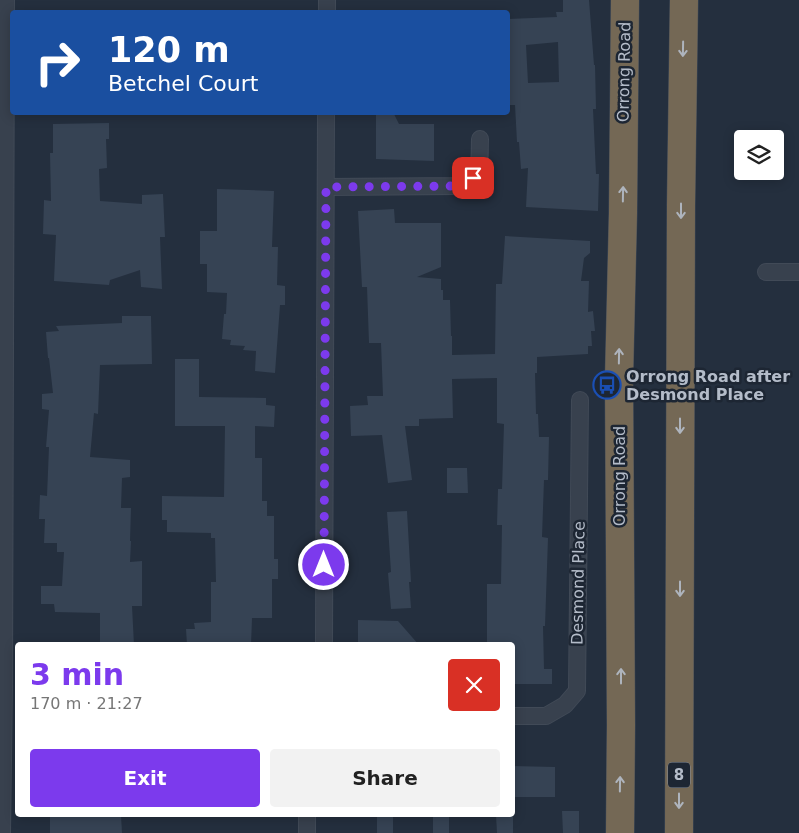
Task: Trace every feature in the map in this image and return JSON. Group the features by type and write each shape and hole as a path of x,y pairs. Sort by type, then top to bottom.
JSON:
{"highway":[{"name":"Orrong Road","path":"620,833 619,379 625,0"},
{"name":"8","path":"679,833 681,215 684,0"}],"street":[{"path":"2,833 7,705 6,0"},
{"path":"324,642 326,115"},
{"path":"326,187 460,186 473,178 479,167 480,139"},
{"path":"766,272 799,272"},
{"name":"Desmond Place","path":"515,716 546,716 565,705 577,691 580,400"},
{"path":"307,817 308,833"}],"building":[{"path":"563,0 589,0 595,65 596,109 593,109 596,174 599,174 598,211 526,207 528,168 521,169 515,105 510,105 510,19 557,17 556,12 563,12","holes":["558,42 559,82 528,83 526,45"]},
{"path":"376,115 394,115 399,124 434,124 434,161 376,159"},
{"path":"109,123 109,139 106,139 107,168 99,169 100,201 142,204 142,195 163,194 165,237 160,237 162,289 141,287 140,270 110,280 109,285 54,281 56,235 43,234 44,200 51,201 50,153 53,153 53,124"},
{"path":"217,189 274,191 272,247 278,247 277,285 285,286 285,305 280,305 275,373 255,371 256,351 243,350 245,346 230,345 231,340 222,339 227,293 207,292 207,264 200,264 200,231 217,231"},
{"path":"394,209 395,223 441,223 441,267 417,277 441,279 443,300 450,300 452,355 495,354 496,284 502,284 505,236 590,241 590,253 584,258 581,281 589,281 588,312 593,311 595,331 591,331 592,346 588,346 588,354 537,357 537,373 535,373 536,414 538,414 539,437 549,437 548,480 544,480 542,537 548,538 545,626 543,626 544,669 552,669 552,684 515,684 515,642 487,642 487,584 501,584 502,525 497,525 498,489 502,489 504,424 497,423 497,378 452,379 453,418 419,419 419,426 405,426 412,480 388,483 382,435 351,436 350,406 368,405 367,396 383,396 381,343 369,343 367,287 362,287 358,211"},
{"path":"122,316 151,316 152,364 100,365 98,414 94,413 90,457 130,460 130,477 122,478 121,508 131,508 130,562 142,561 142,606 132,606 134,642 100,642 100,613 55,612 54,604 41,604 41,586 62,586 64,552 57,552 57,543 44,543 45,519 39,519 40,495 47,496 49,447 46,447 49,410 42,409 42,394 53,393 46,332 59,331 56,326 122,323"},
{"path":"175,359 199,359 199,397 266,398 266,405 275,406 274,427 255,426 255,458 262,458 262,501 267,501 267,516 274,516 274,559 278,559 278,579 272,579 272,618 252,618 251,642 187,642 186,629 195,629 194,623 211,622 211,582 216,582 215,538 211,538 211,533 167,532 167,520 162,520 162,496 224,497 225,426 175,426"},
{"path":"447,468 467,468 468,493 447,493"},
{"path":"407,511 411,608 391,609 388,573 391,572 387,512"},
{"path":"358,620 398,621 416,642 358,642"},
{"path":"515,766 555,767 555,797 515,797"},
{"path":"562,811 579,811 579,833 563,833"},
{"path":"50,817 121,817 122,833 50,833"},
{"path":"377,817 393,817 393,833 377,833"},
{"path":"433,817 449,817 449,833 433,833"},
{"path":"496,817 513,817 513,833 497,833"}],"place":[{"name":"Orrong Road after Desmond Place","path":"607,385"}],"route":[{"path":"324,565 326,187 460,186 473,178"}]}
